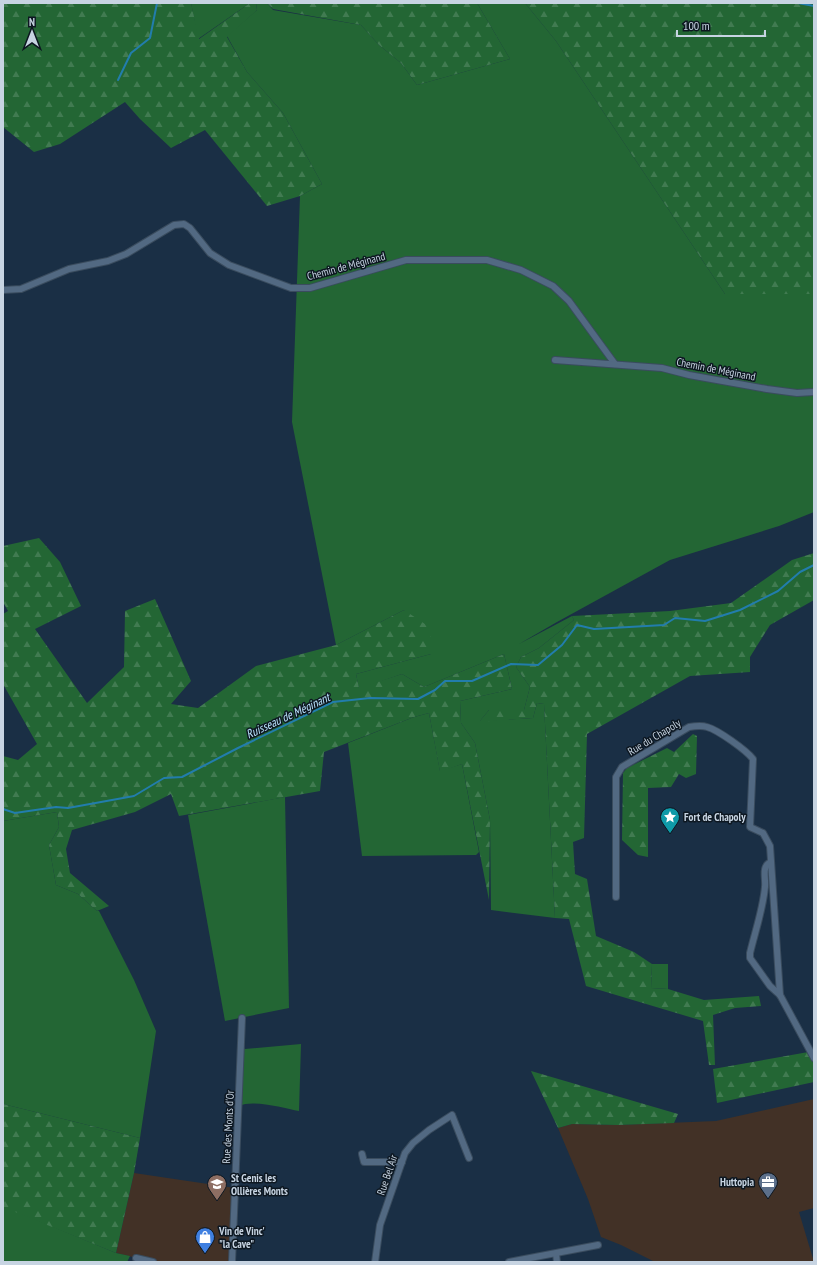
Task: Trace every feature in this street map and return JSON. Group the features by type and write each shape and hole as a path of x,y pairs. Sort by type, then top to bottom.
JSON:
{"street":[{"name":"Chemin de Méginand","path":"3,290 21,289 69,269 108,261 126,254 174,225 184,224 190,228 210,253 229,265 291,288 310,288 406,260 487,260 521,270 553,286 569,301 615,364"},
{"name":"Chemin de Méginand","path":"555,360 662,368 689,375 797,393 814,392"},
{"name":"Rue du Chapoly","path":"616,897 616,777 622,767 689,727 708,727 748,752 753,759 750,826 768,839 771,862 780,996"},
{"name":"Rue du Chapoly","path":"771,862 766,865 764,869 765,887 750,953 751,962 780,996 814,1058"},
{"name":"Rue des Monts d'Or","path":"232,1262 242,1018"},
{"name":"Rue Bel Air","path":"375,1262 380,1225 405,1154 413,1142 452,1115 469,1158"},
{"path":"362,1154 364,1162 402,1162"},
{"path":"509,1262 598,1245"},
{"path":"556,1254 557,1262"},
{"path":"136,1258 153,1262"}],"shaded area":[{"path":"814,1099 814,1208 799,1212 814,1262 655,1262 601,1237 588,1199 558,1128 572,1124 618,1125 716,1121"},
{"path":"134,1173 235,1188 234,1262 153,1262 116,1253"}],"green space":[{"path":"3,3 191,3 199,39 250,3 256,3 257,10 227,37 247,72 283,113 322,184 300,196 267,206 205,130 171,148 140,119 125,102 60,144 34,152 3,127"},
{"path":"191,3 250,3 198,39"},
{"path":"256,3 267,3 273,10 361,25 379,45 401,63 417,85 510,59 477,3 525,3 556,41 725,294 814,294 814,512 779,526 670,560 519,644 572,616 574,620 539,648 521,657 516,667 530,687 524,710 489,710 480,721 533,718 537,703 544,704 555,918 491,910 490,820 475,743 461,723 460,701 512,689 504,654 424,687 402,674 359,689 356,674 431,654 404,610 336,645 292,422 300,196 322,184 283,113 247,72 227,36 257,10"},
{"path":"267,3 477,3 510,59 417,85 401,63 379,45 361,25 273,9"},
{"path":"525,3 814,3 814,294 725,294 556,41"},
{"path":"39,538 60,562 81,606 35,629 87,703 124,667 125,611 155,599 191,681 171,704 198,708 256,666 336,645 404,610 431,628 431,654 356,674 359,688 402,674 424,687 504,654 512,689 460,701 461,723 475,743 490,820 489,900 462,764 440,772 429,713 414,717 324,752 320,791 179,816 171,794 135,812 72,830 66,849 70,873 109,906 97,911 78,894 56,885 49,845 59,827 57,812 3,821 3,756 18,760 37,744 3,684 3,614 8,611 3,602 3,546"},
{"path":"814,553 814,600 770,625 750,657 750,672 690,676 587,734 584,838 573,842 575,874 587,879 596,936 634,952 652,964 651,988 668,989 704,1000 759,996 761,1006 735,1008 713,1015 715,1065 709,1065 703,1021 586,986 569,919 555,918 544,704 537,703 533,718 479,722 489,710 524,710 530,687 516,667 521,657 539,648 574,620 572,616 670,611 731,603 792,560"},
{"path":"429,713 440,771 462,764 479,852 476,855 362,856 348,743 414,717"},
{"path":"693,734 697,736 696,774 686,778 679,774 671,787 648,788 648,857 638,855 622,840 623,773 627,768 667,748 674,752"},
{"path":"285,797 289,1008 225,1021 188,815"},
{"path":"57,812 59,827 49,845 56,885 78,894 97,911 99,911 134,980 156,1031 140,1138 3,1104 3,821"},
{"path":"652,964 668,964 668,989 651,988"},
{"path":"301,1044 299,1111 277,1106 252,1103 239,1106 241,1045 245,1049"},
{"path":"814,1051 814,1082 717,1103 713,1069"},
{"path":"531,1071 678,1114 674,1123 618,1125 572,1124 558,1128"},
{"path":"3,1104 140,1138 134,1173 116,1253 3,1207"},
{"path":"3,1206 116,1253 130,1256 127,1262 3,1262"}],"waterway":[{"path":"118,80 131,53 150,38 157,3"},
{"path":"798,3 814,6"},
{"name":"Ruisseau de Méginant","path":"3,809 15,813 56,807 68,808 134,796 164,778 182,777 333,702 370,698 418,699 435,690 445,681 472,681 511,664 538,665 562,645 577,625 594,629 664,625 675,618 705,621 740,610 778,591 800,572 814,565"}],"place":[{"name":"Fort de Chapoly","path":"670,834"},
{"name":"Huttopia","path":"768,1199"},
{"name":"St Genis les Ollières Monts","path":"217,1201"},
{"name":"Vin de Vinc' \"la Cave\"","path":"205,1254"}]}
